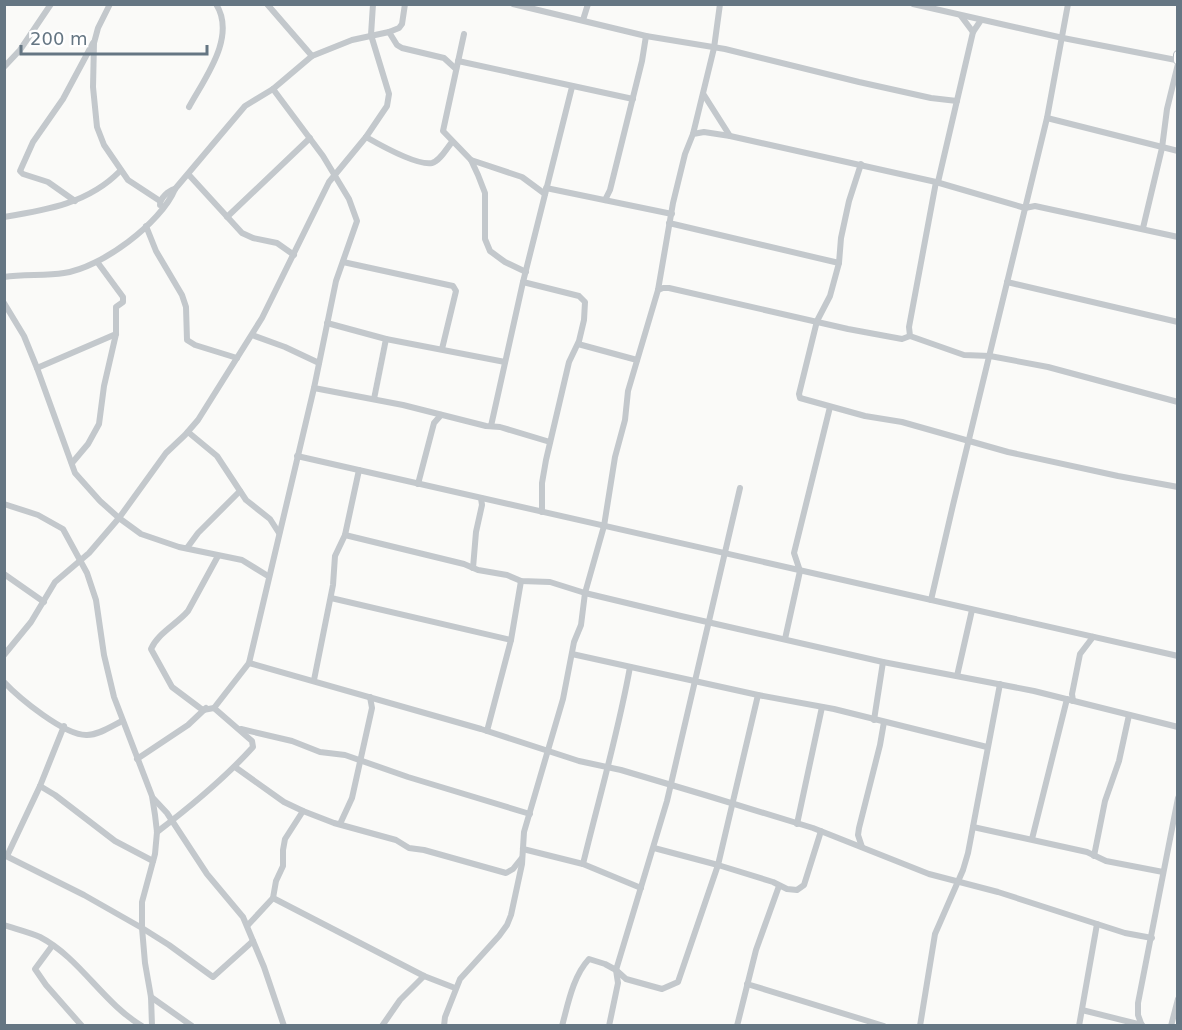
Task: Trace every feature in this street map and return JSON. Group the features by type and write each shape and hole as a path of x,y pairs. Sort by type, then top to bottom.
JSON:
{"street":[{"path":"6,62 33,32 51,4"},
{"path":"110,4 98,28 94,43 93,70 97,127 104,145 120,171 141,190 160,201"},
{"path":"189,107 214,62 222,37 222,17 216,4"},
{"path":"267,4 312,56"},
{"path":"5,653 31,622 55,582 81,561 119,518 166,453 188,432 217,392 252,335 294,255 322,193 382,116 390,100 371,35 373,4"},
{"path":"159,211 160,201 189,175 245,106 273,89 312,56 338,44 390,32 402,24 405,4"},
{"path":"513,4 646,36 714,48 920,96 957,101"},
{"path":"583,20 588,4"},
{"path":"444,1026 455,988 464,973 507,925 517,886 524,832 563,699 574,642 581,624 585,593 604,526 628,392 658,290 669,223 685,154 704,95 720,4"},
{"path":"913,4 938,7 948,13 961,16 1177,60 1162,148 1143,228"},
{"path":"946,4 948,13"},
{"path":"932,600 1047,118 1068,4"},
{"path":"961,16 973,32"},
{"path":"910,336 909,327 937,182 973,32 981,20"},
{"path":"390,32 397,45 402,48 444,58 456,69"},
{"path":"464,34 443,125 445,135 471,160 485,193 485,239 488,246 494,255 526,272"},
{"path":"605,200 610,190 633,99 646,36"},
{"path":"75,201 48,182 20,171 33,142 63,99 94,43"},
{"path":"458,61 633,99"},
{"path":"79,67 93,70"},
{"path":"491,426 523,282 572,87"},
{"path":"214,708 249,663 314,388 336,281 357,221 350,199 310,138 273,89"},
{"path":"704,95 730,136"},
{"path":"1047,118 1178,152"},
{"path":"693,134 704,132 730,136 937,182 1025,208 1035,206 1178,237"},
{"path":"366,137 393,152 432,163 452,142"},
{"path":"227,217 310,138"},
{"path":"471,160 522,177 546,191 672,214"},
{"path":"861,164 845,219 839,263 830,296 817,321 799,394 803,400 865,416 896,420 969,441 1092,471 1178,487"},
{"path":"4,217 56,208 75,201 104,185 120,171"},
{"path":"189,175 246,236 277,243 294,255"},
{"path":"4,277 65,273 98,262 147,226 169,202 175,189"},
{"path":"669,223 839,263"},
{"path":"147,226 156,251 182,295 186,307 188,340 195,345 237,358"},
{"path":"72,463 88,444 99,423 104,386 116,334 116,307 123,302 123,297 98,262"},
{"path":"343,262 453,286 456,291 442,349"},
{"path":"523,282 583,298 585,302 584,320 578,344 569,362 543,474 542,512"},
{"path":"1007,282 1178,322"},
{"path":"658,290 669,288 902,339 910,336 964,355 990,356 1068,372 1178,402"},
{"path":"4,303 24,336 75,473 80,479 119,518 141,534 218,556 242,560 268,576"},
{"path":"327,323 386,339 505,362"},
{"path":"894,337 902,334 909,327"},
{"path":"37,368 116,334"},
{"path":"252,335 319,363"},
{"path":"374,399 386,339"},
{"path":"578,344 637,360"},
{"path":"314,388 500,427 550,442"},
{"path":"785,639 800,571 794,553 830,407"},
{"path":"429,412 434,423"},
{"path":"418,484 434,423 441,415"},
{"path":"188,432 217,456 240,491 256,510 270,519 279,533"},
{"path":"297,456 418,484 482,502 490,500 1178,656"},
{"path":"315,680 331,598 335,556 345,536 359,471"},
{"path":"609,1026 618,983 616,970 654,848 740,488"},
{"path":"187,548 240,491"},
{"path":"473,568 476,532 482,502"},
{"path":"4,504 57,524 67,534 81,561 96,600 106,665 122,721 152,796 157,832 153,861 142,902 142,928 151,997 152,1026"},
{"path":"270,519 284,514"},
{"path":"345,536 465,564 521,581 550,582 585,593 883,662 1000,684 1178,727"},
{"path":"157,832 172,822 235,767 254,744 239,728 214,708 200,708 172,687 151,649 163,634 182,619 188,611 218,556"},
{"path":"4,574 44,602"},
{"path":"487,731 511,640 521,581"},
{"path":"331,598 511,640"},
{"path":"957,676 972,610"},
{"path":"1032,839 1072,694 1080,654 1093,637"},
{"path":"572,654 822,707 987,747"},
{"path":"874,720 883,662"},
{"path":"249,663 487,731 579,762 621,770 733,804 821,831 929,874 998,892 1125,933 1152,938"},
{"path":"583,864 621,718 630,667"},
{"path":"4,682 34,709 84,735 91,735 122,721"},
{"path":"920,1026 935,934 968,853 1000,684"},
{"path":"562,1026 576,979 589,959 605,964 626,979 662,989 678,982 717,865 758,695"},
{"path":"340,824 352,798 372,708 370,697"},
{"path":"372,708 381,700"},
{"path":"797,824 822,707"},
{"path":"137,759 188,725 206,708"},
{"path":"1094,856 1105,801 1119,760 1129,715"},
{"path":"862,847 858,835 862,812 884,722"},
{"path":"64,726 40,786 6,856 84,895 142,928 170,945 213,977 253,941"},
{"path":"239,728 292,741 320,752 339,754 530,814"},
{"path":"235,767 284,802 303,811 396,840 409,848 424,850 506,873 516,882 517,886"},
{"path":"40,786 115,841 153,861"},
{"path":"152,796 207,873 248,925 284,1026"},
{"path":"1142,1025 1138,1015 1138,1003 1178,798"},
{"path":"248,925 273,898 276,881 283,866 285,839 303,811"},
{"path":"972,826 1087,852 1106,861 1163,872"},
{"path":"654,848 717,865 793,890 802,888 804,885 821,831"},
{"path":"850,842 858,835"},
{"path":"523,849 583,864 641,888"},
{"path":"506,873 513,869 522,858"},
{"path":"737,1026 756,950 779,886"},
{"path":"273,898 424,976 455,988"},
{"path":"1079,1026 1097,924"},
{"path":"4,925 40,938 52,946 115,1005 142,1026"},
{"path":"52,946 35,969 82,1026"},
{"path":"382,1026 400,1000 424,976"},
{"path":"747,984 884,1026"},
{"path":"151,997 192,1026"},
{"path":"1171,1026 1178,999"},
{"path":"1082,1010 1142,1025"}]}
